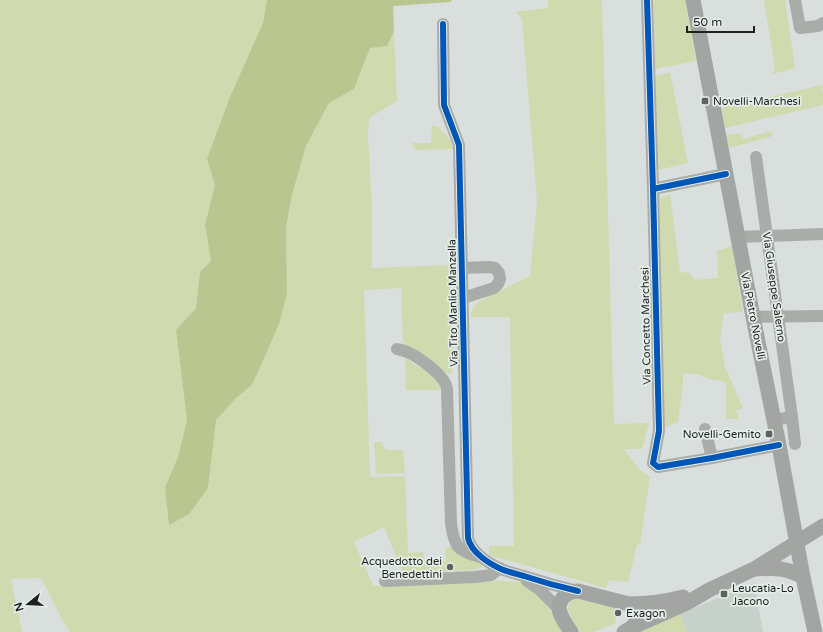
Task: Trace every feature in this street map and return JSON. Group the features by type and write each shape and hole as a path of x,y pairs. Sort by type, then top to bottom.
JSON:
{"main road":[{"name":"Via Pietro Novelli","path":"693,0 753,317 779,445 802,577 814,632"},
{"path":"628,630 687,603 709,590 754,569 823,526"},
{"path":"754,569 779,568 793,572 802,577"},
{"path":"571,632 559,609 560,602 571,592 578,591 629,604 653,604 666,602 709,590"},
{"path":"628,630 637,620 635,609 629,604"}],"street":[{"name":"Via Concetto Marchesi","path":"647,0 654,189 659,431 652,463 658,467 712,458"},
{"path":"794,0 800,28 818,26 823,23"},
{"name":"Via Tito Manlio Manzella","path":"443,24 444,104 459,145 468,538"},
{"name":"Via Giuseppe Salerno","path":"756,157 795,444"},
{"path":"654,189 726,174"},
{"path":"738,237 823,234"},
{"name":"Via Tito Manlio Manzella","path":"462,268 495,268 499,273 500,279 494,288 463,298"},
{"path":"753,317 823,316"},
{"name":"Via Tito Manlio Manzella","path":"397,349 410,353 421,360 433,369 446,383 452,532"},
{"path":"773,420 792,417"},
{"path":"705,428 712,458 779,445"},
{"path":"452,532 458,537 468,538 469,544 472,548 483,558 500,568 556,586 578,591"},
{"path":"452,532 456,544 461,550 468,554 483,558"},
{"path":"385,581 476,577 491,575 500,568"},
{"path":"518,574 540,589 559,609"}],"shaded area":[{"path":"754,583 763,632 687,632 680,614"}],"green space":[{"path":"0,0 267,0 263,23 229,99 207,159 215,185 205,225 211,261 200,272 196,308 176,330 187,420 178,457 165,487 208,488 216,420 237,397 252,385 287,293 286,228 292,195 306,146 329,103 354,89 370,48 387,46 394,31 397,101 369,118 368,137 372,210 372,268 451,265 450,309 454,358 451,374 444,372 403,343 401,288 364,290 370,477 405,476 408,553 423,552 424,561 446,561 445,549 450,547 483,564 482,567 474,570 403,574 384,527 354,542 373,585 475,580 521,582 534,591 546,604 563,632 70,632 41,578 11,579 22,632 0,632"},
{"path":"267,0 452,0 451,2 393,6 394,31 387,46 370,48 354,89 329,103 306,146 292,195 286,228 287,293 279,324 252,385 237,397 216,420 208,488 189,514 169,525 165,487 178,457 187,420 176,330 196,308 200,272 211,261 205,225 215,185 207,159 229,99 263,23"},
{"path":"548,0 602,0 614,424 649,423 642,449 624,449 641,471 650,477 640,544 637,545 628,582 609,580 606,588 489,555 489,546 514,546 510,317 471,317 471,314 473,308 480,301 530,276 537,202 522,19 516,12 548,8"},
{"path":"654,0 685,0 696,61 655,69"},
{"path":"764,0 785,0 795,68 772,74 775,68"},
{"path":"670,72 688,163 658,170 651,77"},
{"path":"823,85 823,105 725,128 722,111 723,107"},
{"path":"432,126 437,126 451,142 454,149 416,150 412,143 431,143"},
{"path":"771,131 773,136 729,148 726,135 739,133 744,139"},
{"path":"670,194 680,272 689,273 695,280 718,278 717,251 732,246 743,312 724,313 720,339 725,367 743,408 736,410 739,419 726,419 726,382 709,379 697,374 683,374 678,422 663,428 657,200"},
{"path":"405,358 425,371 439,383 441,390 406,390"},
{"path":"374,442 382,442 384,448 388,450 403,450 405,473 376,474"},
{"path":"578,599 615,608 616,623 594,632 580,632 567,609 571,601"},
{"path":"680,614 687,632 639,632"}],"cycle path":[{"path":"647,0 653,189"},
{"path":"443,24 444,105 459,145 468,538 476,552 491,564 501,569 578,591"},
{"path":"726,174 653,189 659,431 653,463 658,467 779,445"}],"place":[{"name":"Novelli-Marchesi","path":"705,101"},
{"name":"Novelli-Gemito","path":"769,434"},
{"name":"Acquedotto dei Benedettini","path":"450,567"},
{"name":"Leucatia-Lo Jacono","path":"724,594"},
{"name":"Exagon","path":"618,613"}]}
